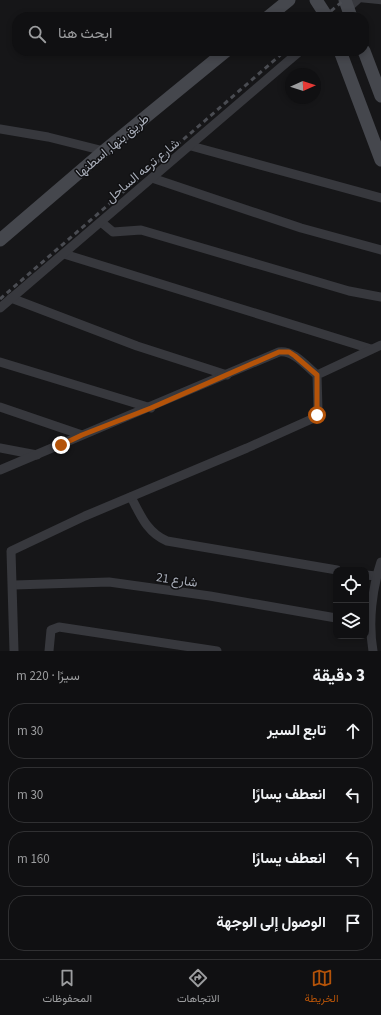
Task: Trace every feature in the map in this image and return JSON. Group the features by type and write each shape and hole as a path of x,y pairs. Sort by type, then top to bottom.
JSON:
{"main road":[{"path":"274,12 289,0"},
{"path":"316,0 324,12"},
{"name":"طريق بنها, اسطنها","path":"0,240 104,151 220,56"},
{"path":"342,56 381,160"},
{"path":"366,56 381,96"}],"street":[{"name":"شارع ترعه الساحل","path":"0,308 294,56"},
{"path":"0,129 48,137 104,151"},
{"path":"191,146 381,198"},
{"path":"152,178 301,228 381,250"},
{"path":"100,222 113,232 141,230 349,291 381,298"},
{"path":"64,254 371,349"},
{"path":"11,298 137,346 227,375"},
{"path":"317,375 381,345"},
{"path":"0,470 82,435 151,408 264,358 284,352 295,356 317,375 318,410 314,418 85,516 12,551 14,584 14,651"},
{"path":"0,362 151,408"},
{"path":"0,407 82,435"},
{"path":"0,448 37,455"},
{"path":"131,497 144,522 152,532 167,541 333,569"},
{"path":"373,651 369,624 376,576 381,562"},
{"path":"369,575 376,576"},
{"name":"شارع 21","path":"14,584 109,582 210,596 333,617"},
{"path":"49,651 51,630 59,627 217,651"}],"lane":[{"path":"360,0 381,2"}],"railway":[{"path":"330,12 344,0"},
{"path":"0,299 279,56"}],"route":[{"path":"61,445 82,435 151,408 279,352 289,352 317,375 317,415"}]}
